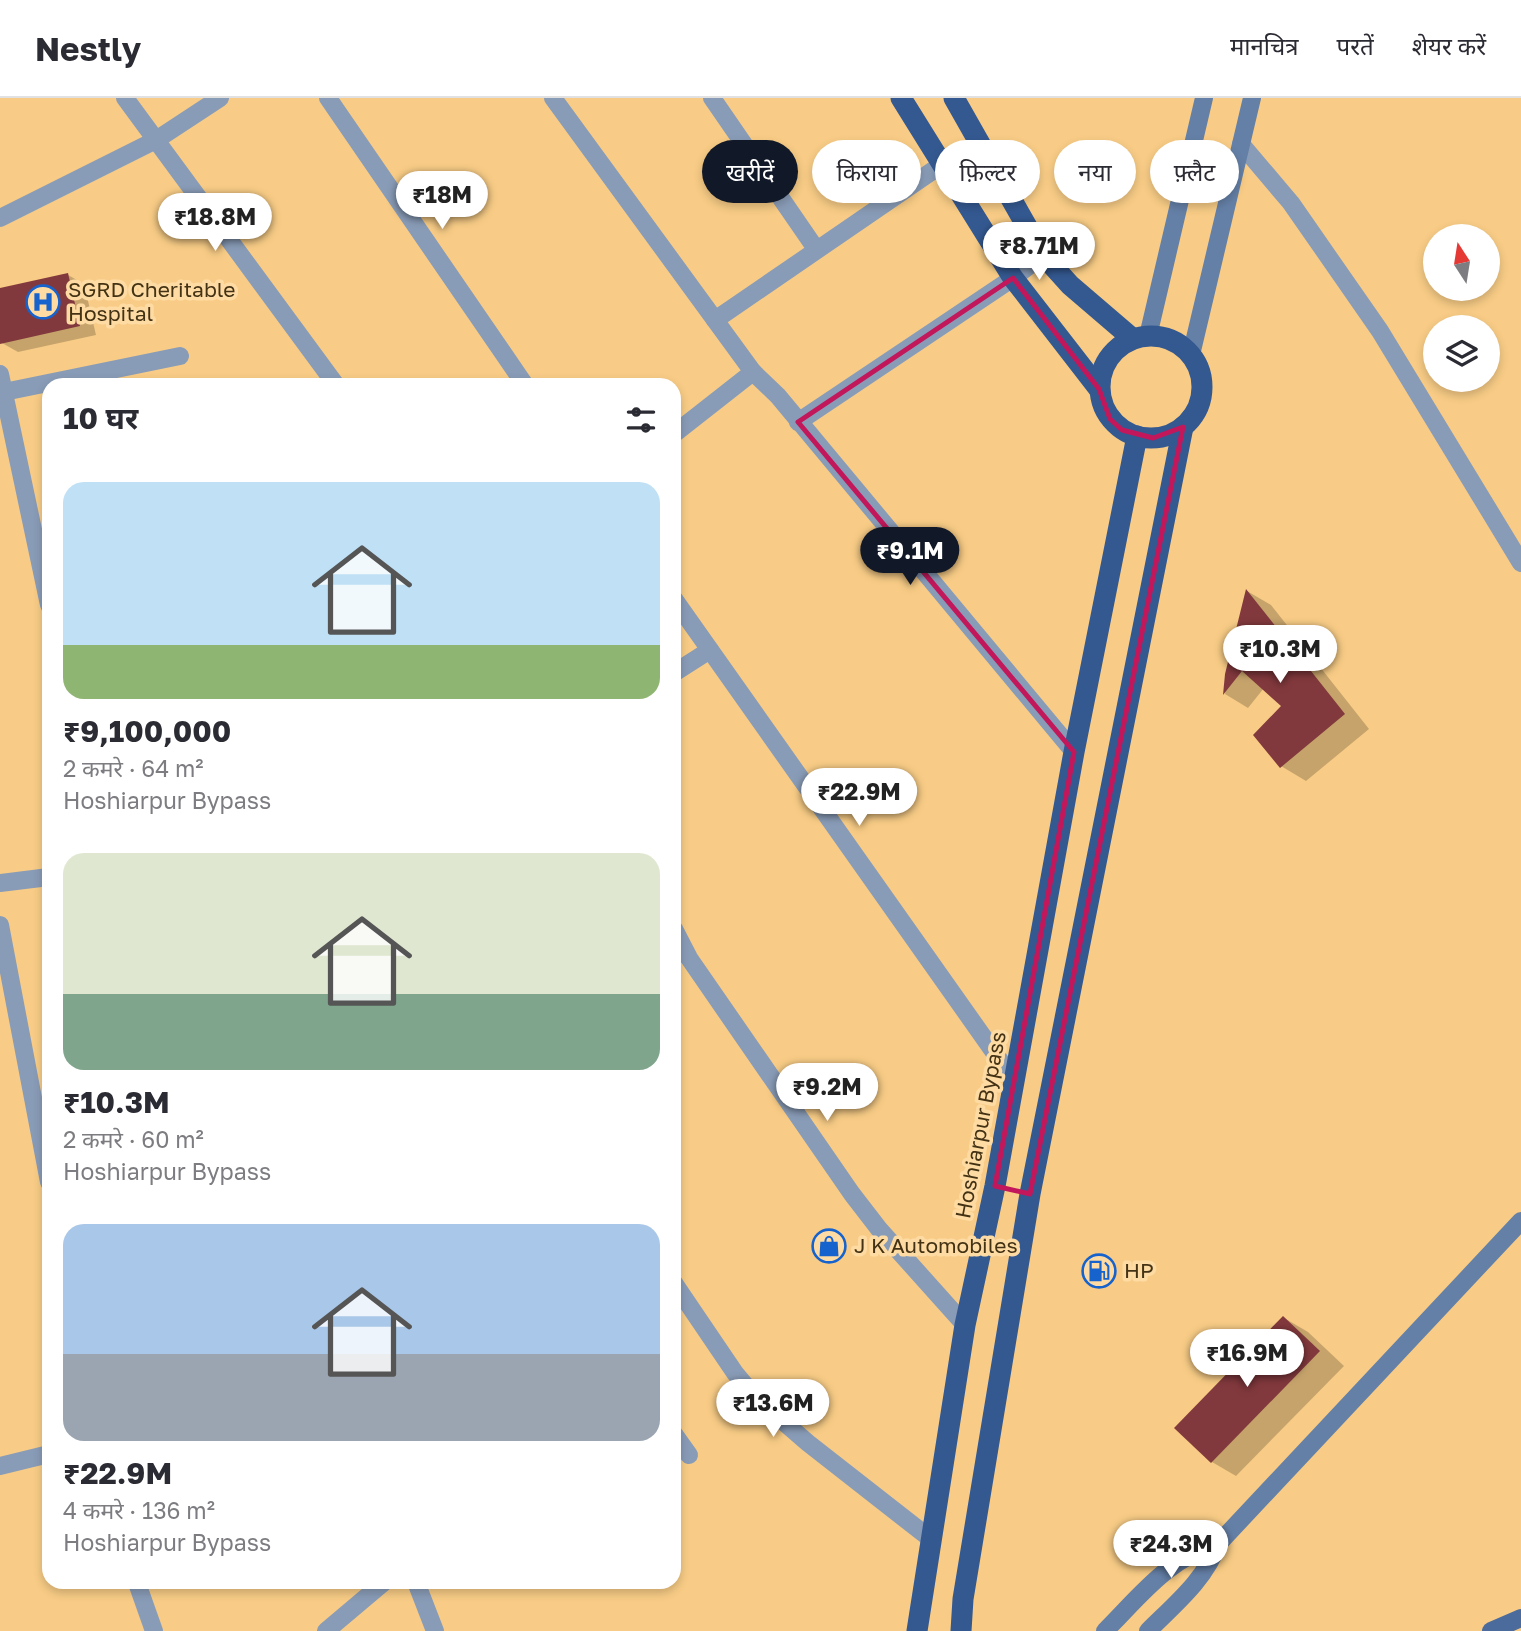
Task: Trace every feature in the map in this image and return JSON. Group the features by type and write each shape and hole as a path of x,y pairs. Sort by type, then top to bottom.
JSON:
{"highway":[{"path":"901,98 935,156"},
{"path":"954,98 1043,255 1070,285 1141,337"},
{"path":"965,203 1013,278 1099,389"},
{"path":"1141,337 1164,337 1179,344 1191,355 1199,369 1202,384 1194,415 1183,427 1161,437 1137,436 1122,430 1110,419 1102,405 1099,389 1101,373 1108,358 1119,347 1141,337"},
{"path":"961,1631 963,1600 1030,1194 1183,427"},
{"name":"Hoshiarpur Bypass","path":"917,1631 965,1325 995,1186 1074,752 1137,436"},
{"path":"995,1186 1030,1194"}],"main road":[{"path":"1141,337 1204,98"},
{"path":"1191,355 1252,98"},
{"path":"1147,1631 1204,1574 1218,1544 1521,1221"},
{"path":"1105,1631 1166,1570 1198,1550 1218,1544"},
{"path":"1490,1631 1521,1618"}],"street":[{"path":"125,98 331,378"},
{"path":"0,218 156,140 220,98"},
{"path":"328,98 519,378"},
{"path":"553,98 753,372 778,397 1074,752"},
{"path":"712,98 816,249"},
{"path":"1241,144 1291,203 1380,331 1521,563"},
{"path":"715,320 935,170"},
{"path":"798,422 1013,278 1043,255"},
{"path":"72,378 180,356"},
{"path":"681,429 753,372"},
{"path":"0,374 42,572"},
{"path":"4,392 42,384"},
{"path":"681,609 1013,1079"},
{"path":"681,669 710,650"},
{"path":"0,883 42,878"},
{"path":"0,925 42,1145"},
{"path":"681,945 878,1229 965,1325"},
{"path":"681,1293 735,1373 755,1397 808,1443 932,1540"},
{"path":"681,1444 689,1455"},
{"path":"0,1466 42,1456"},
{"path":"139,1589 154,1631"},
{"path":"326,1631 376,1589"},
{"path":"419,1589 435,1631"}],"highlighted area":[{"path":"1013,278 1099,389 1110,419 1122,430 1153,438 1183,427 1030,1194 995,1186 1074,752 798,422"}],"building":[{"path":"68,273 80,326 0,344 0,288"},
{"path":"1246,589 1345,714 1280,768 1253,735 1281,706 1242,671 1223,695 1225,674"},
{"path":"1283,1316 1320,1351 1211,1463 1174,1428"}],"place":[{"name":"SGRD Cheritable Hospital","path":"43,302"},
{"name":"J K Automobiles","path":"829,1246"},
{"name":"HP","path":"1099,1271"}]}
